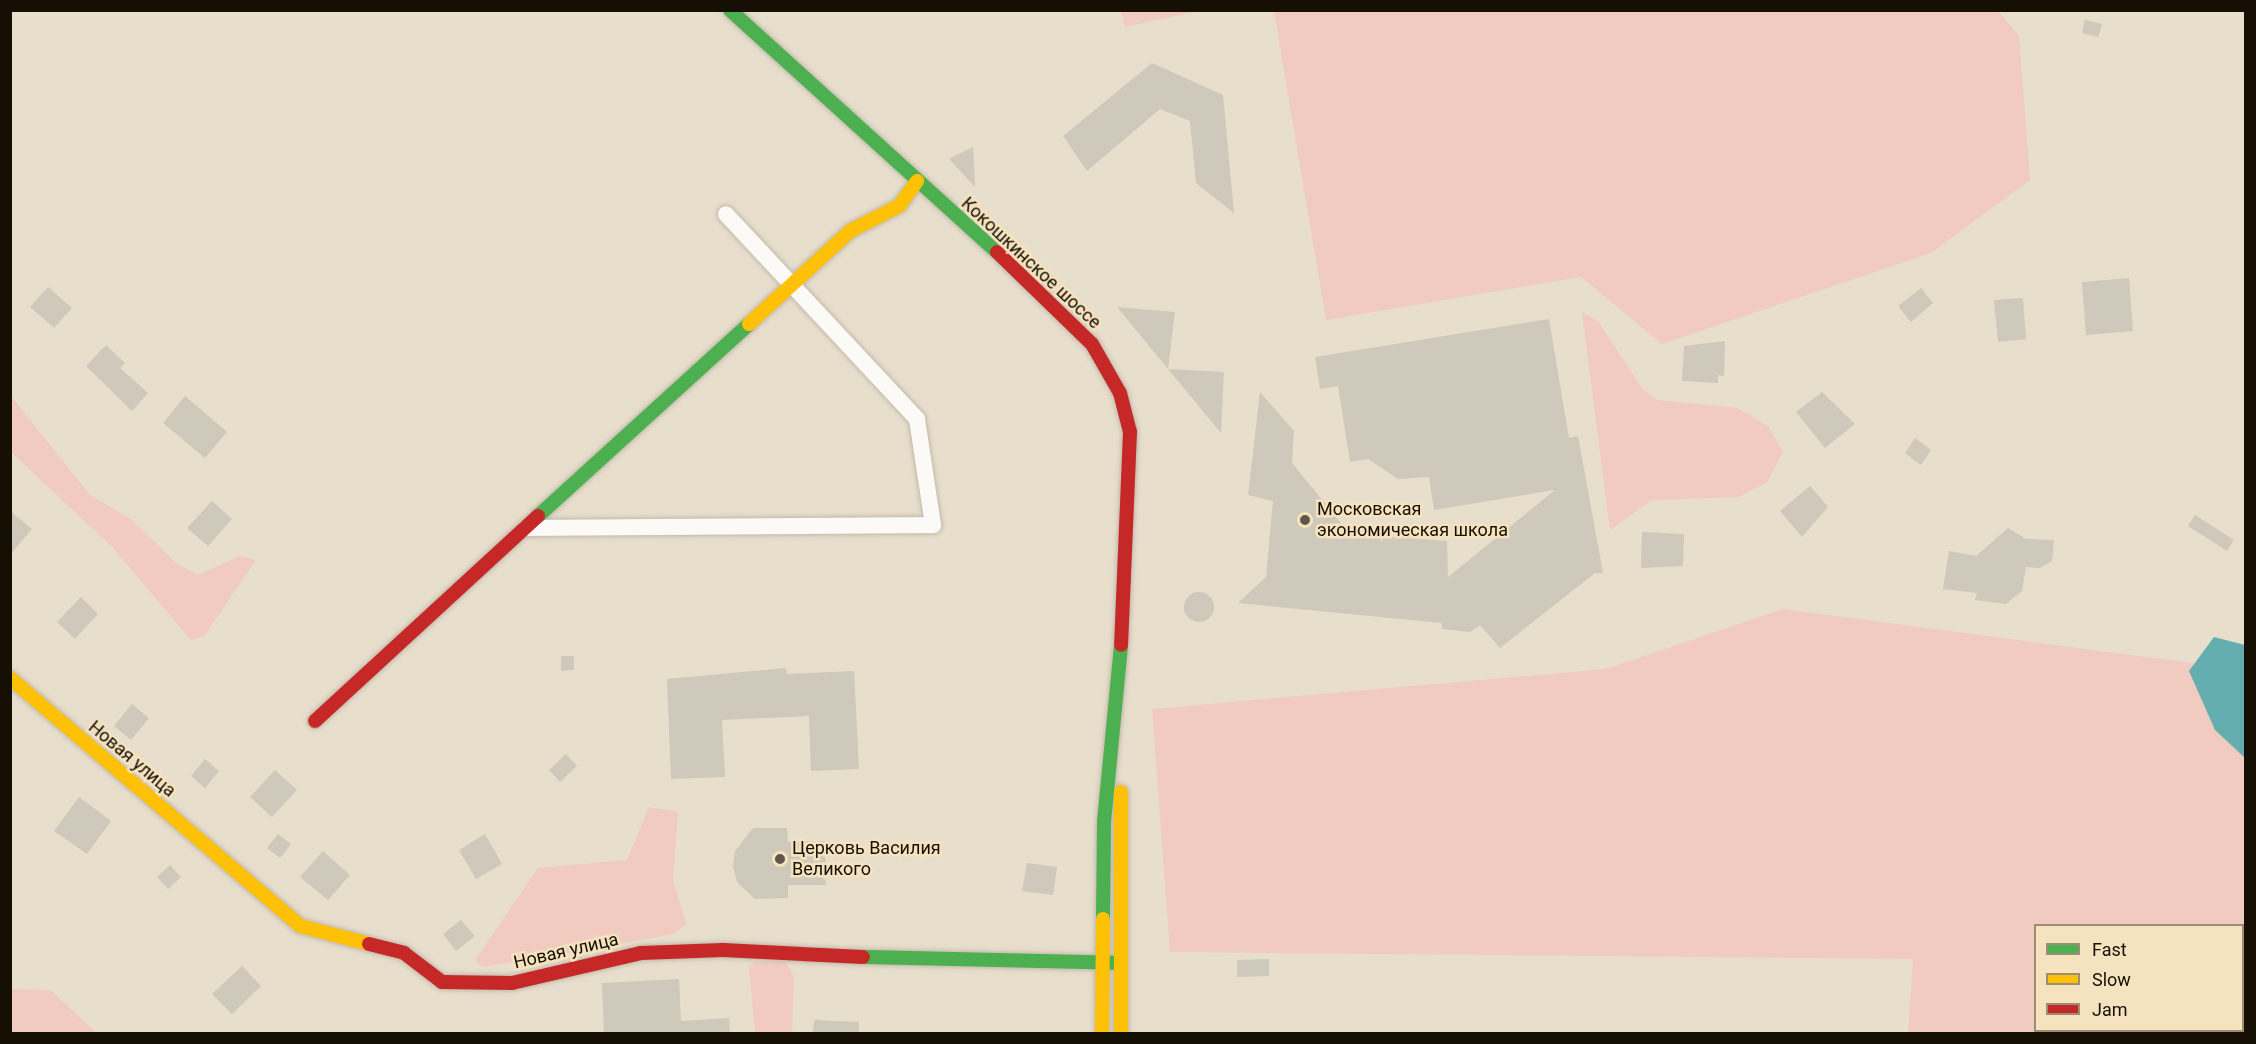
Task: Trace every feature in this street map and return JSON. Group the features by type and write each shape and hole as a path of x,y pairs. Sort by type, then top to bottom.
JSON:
{"street":[{"name":"Кокошкинское шоссе","path":"730,10 1066,316 1105,362 1120,393 1130,453 1118,699"},
{"path":"315,721 850,231 899,206 917,181"},
{"path":"526,528 933,525 917,419 726,214"},
{"name":"Новая улица","path":"10,678 300,926 404,953 442,982 512,983 641,953 723,950 1019,964 1120,963"},
{"path":"1118,699 1121,1034"},
{"path":"1102,1034 1104,822 1118,699"}],"shaded area":[{"path":"1121,10 1199,11 1125,27"},
{"path":"1274,11 1998,11 2019,36 2030,180 1931,253 1662,344 1581,277 1326,320"},
{"path":"1582,312 1598,321 1642,388 1657,400 1738,408 1768,426 1783,452 1767,482 1739,497 1652,500 1610,530"},
{"path":"10,395 90,495 131,519 176,563 198,575 240,556 256,560 204,636 191,640 113,548 11,452"},
{"path":"1783,609 2245,670 2245,1033 1908,1033 1913,959 1170,952 1152,709 1606,669"},
{"path":"649,807 678,812 673,880 686,924 673,934 592,949 483,967 475,960 538,868 627,860"},
{"path":"785,961 794,977 792,1033 755,1033 749,967 754,962"},
{"path":"11,989 51,990 96,1033 11,1033"}],"water":[{"path":"2214,637 2245,645 2245,758 2215,730 2189,671"}],"building":[{"path":"2085,20 2102,24 2098,37 2082,33"},
{"path":"1152,63 1223,95 1234,213 1196,183 1190,121 1160,109 1087,171 1063,136"},
{"path":"973,147 975,187 949,159"},
{"path":"2129,278 2133,331 2086,335 2082,282"},
{"path":"48,287 72,308 54,328 30,307"},
{"path":"1921,288 1933,303 1911,322 1898,306"},
{"path":"2023,298 2026,339 1998,342 1994,300"},
{"path":"1117,307 1175,312 1168,369"},
{"path":"1549,319 1569,438 1578,436 1603,573 1595,573 1500,648 1480,625 1470,632 1442,629 1442,623 1238,603 1266,577 1273,501 1248,495 1260,392 1294,431 1292,463 1350,534 1447,541 1448,577 1555,490 1434,510 1429,477 1398,479 1368,459 1350,462 1338,386 1320,389 1315,357"},
{"path":"1725,341 1724,376 1718,375 1718,383 1682,381 1684,346"},
{"path":"106,345 125,363 120,368 148,393 132,411 86,366"},
{"path":"1168,369 1224,372 1221,433"},
{"path":"1822,392 1855,424 1825,448 1796,412"},
{"path":"185,396 227,432 205,458 163,423"},
{"path":"1915,438 1931,450 1921,465 1905,453"},
{"path":"1810,486 1828,507 1802,537 1780,511"},
{"path":"212,501 232,519 208,546 187,528"},
{"path":"10,511 32,529 10,555"},
{"path":"2195,515 2234,540 2227,551 2188,526"},
{"path":"2008,528 2026,539 2054,540 2052,561 2040,568 2026,567 2022,591 2006,604 1975,600 1977,593 1943,589 1949,551 1976,556"},
{"path":"1642,532 1684,534 1683,566 1641,568"},
{"path":"1199,592 1210,596 1214,607 1210,618 1199,622 1188,618 1184,607 1188,596"},
{"path":"81,597 98,614 75,639 57,622"},
{"path":"561,656 574,656 574,670 561,671"},
{"path":"786,668 787,674 854,671 859,769 811,771 809,716 722,720 725,777 671,779 667,679"},
{"path":"132,704 149,718 131,740 114,726"},
{"path":"566,754 577,766 560,782 549,770"},
{"path":"205,759 219,771 205,788 191,776"},
{"path":"275,770 297,790 272,817 250,797"},
{"path":"79,797 111,821 87,854 54,831"},
{"name":"Церковь Василия Великого","path":"753,828 787,828 788,842 825,841 826,885 788,885 788,898 755,899 737,882 733,867 735,851"},
{"path":"278,834 291,844 280,858 267,848"},
{"path":"485,834 502,864 476,879 459,850"},
{"path":"323,851 350,875 328,900 300,877"},
{"path":"1027,863 1057,867 1053,895 1022,891"},
{"path":"170,865 181,877 168,889 157,877"},
{"path":"461,920 475,936 456,951 443,934"},
{"path":"1269,959 1269,976 1237,977 1237,960"},
{"path":"242,966 261,986 232,1014 212,994"},
{"path":"679,979 681,1021 729,1018 730,1034 604,1034 602,983"},
{"path":"814,1020 859,1022 859,1034 813,1034"}],"traffic: fast":[{"path":"730,10 997,252"},
{"path":"538,516 749,324"},
{"path":"1103,919 1104,822 1121,645"},
{"path":"863,957 1120,963"}],"traffic: slow":[{"path":"749,324 850,231 899,206 917,181"},
{"path":"10,678 300,926 369,944"},
{"path":"1121,792 1121,1034"},
{"path":"1102,1034 1103,919"}],"traffic: jam":[{"path":"997,252 1092,344 1120,393 1130,432 1121,645"},
{"path":"315,721 538,516"},
{"path":"369,944 404,953 442,982 512,983 641,953 723,950 863,957"}],"place":[{"name":"Московская экономическая школа","path":"1305,520"},
{"name":"Церковь Василия Великого","path":"780,859"}]}
